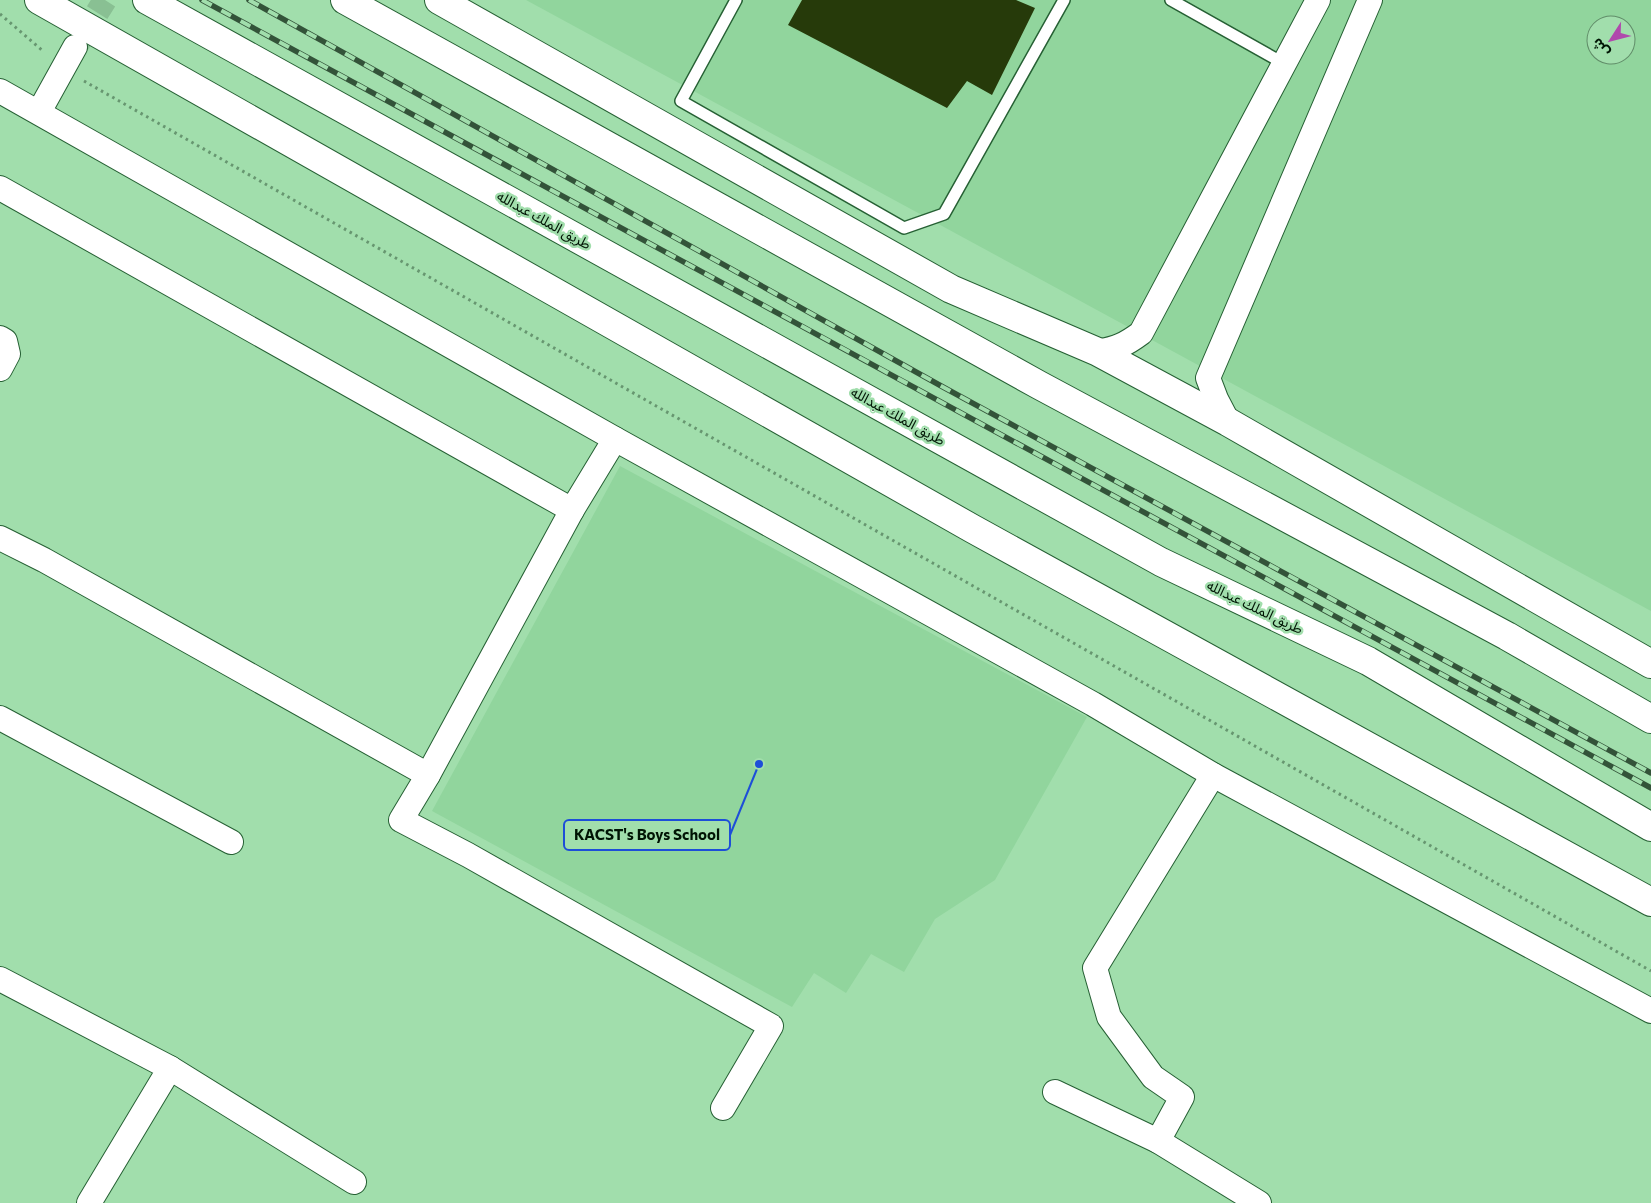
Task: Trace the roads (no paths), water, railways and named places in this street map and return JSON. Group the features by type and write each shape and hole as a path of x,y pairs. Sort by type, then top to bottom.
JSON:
{"main road":[{"path":"39,0 973,530 1651,902"},
{"name":"طريق الملك عبدالله","path":"148,0 1161,562 1368,661 1651,827"},
{"path":"345,0 1039,386 1498,632 1651,719"},
{"path":"439,0 951,289 1098,352 1228,422 1651,664"}],"street":[{"path":"1098,352 1127,344 1140,333 1318,0"},
{"path":"1228,422 1208,378 1370,0"},
{"path":"39,112 75,48"},
{"path":"0,91 615,439 1093,704 1213,775 1651,1011"},
{"path":"0,188 572,510"},
{"path":"0,338 5,341 8,354 0,369"},
{"path":"615,439 572,510 428,775 401,820 468,855 771,1026 723,1108"},
{"path":"0,538 44,560 428,775"},
{"path":"0,718 230,842"},
{"path":"1158,1141 1182,1097 1153,1076 1109,1017 1095,968 1213,775"},
{"path":"0,979 170,1068 354,1182"},
{"path":"89,1203 170,1068"},
{"path":"1055,1092 1158,1141 1259,1203"}],"lane":[{"path":"736,0 681,101 904,228 944,214 1064,0"},
{"path":"1172,0 1283,64"}],"tunnel":[{"path":"78,43 105,0"}],"railway":[{"path":"202,0 1651,788"},
{"path":"249,0 943,387 1651,773"}],"place":[{"name":"KACST's Boys School","path":"759,764"}]}
